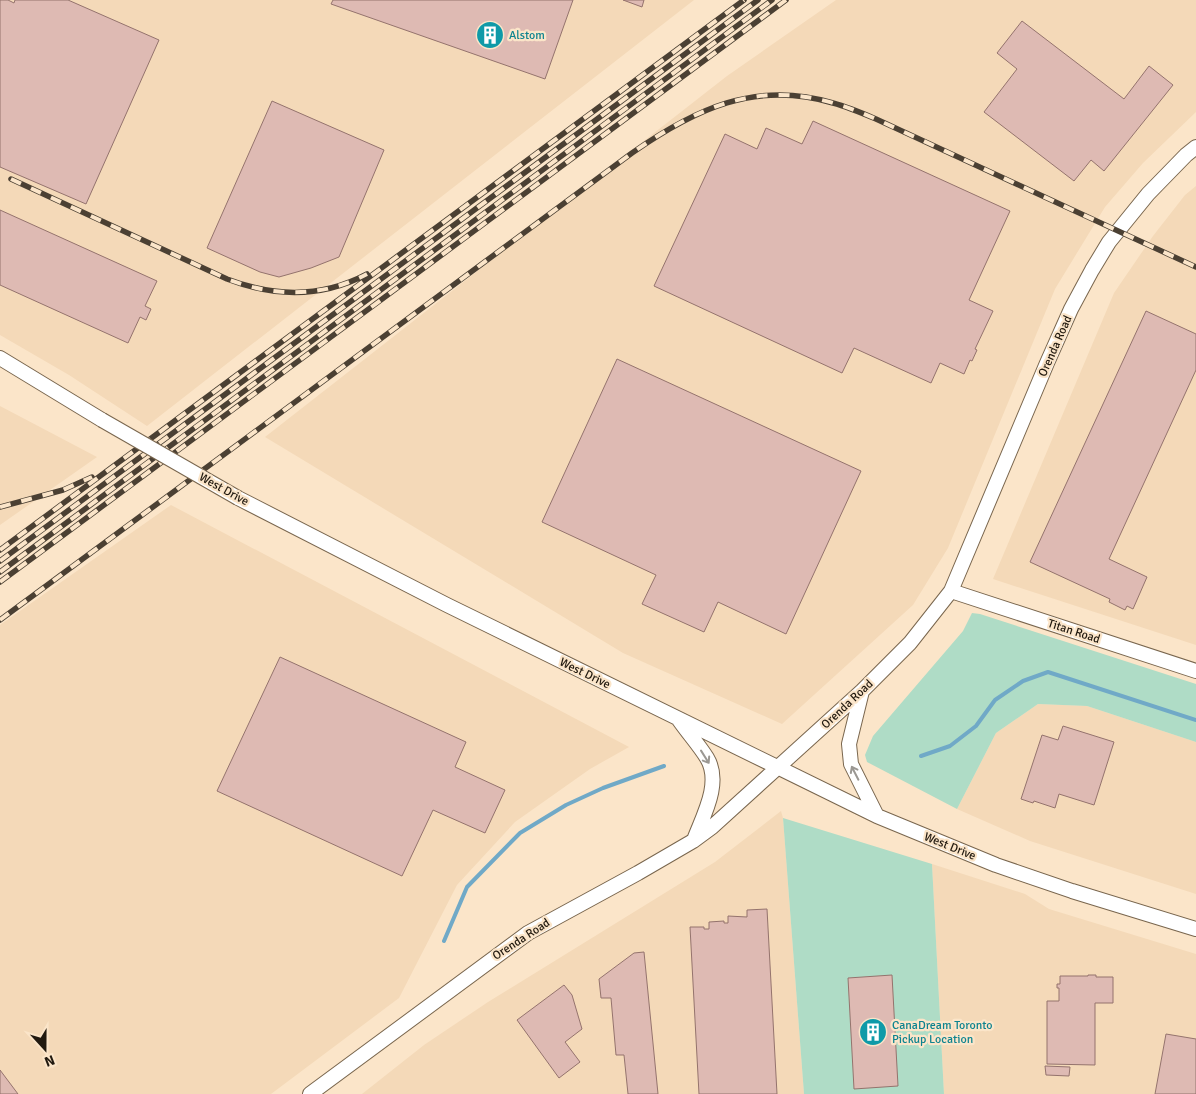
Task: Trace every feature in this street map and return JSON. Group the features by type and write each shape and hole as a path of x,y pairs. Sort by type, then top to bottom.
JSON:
{"street":[{"name":"Orenda Road","path":"310,1094 528,933 694,841 712,827 862,691 910,642 952,591 1047,363 1071,309 1092,270 1109,242 1142,201 1196,147"},
{"name":"West Drive","path":"0,358 102,420 238,498 447,605 877,816 996,865 1196,930"},
{"name":"Titan Road","path":"952,591 1196,671"},
{"path":"862,691 849,744 851,764 877,816"},
{"path":"677,718 708,758 712,770 712,790 694,841"}],"shaded area":[{"path":"0,0 694,0 147,426 69,375 0,335"},
{"path":"836,0 1196,0 1196,112 1143,163 1105,207 1055,289 948,548 913,605 782,724 623,653 265,437 727,76"},
{"path":"1196,186 1196,645 993,579 1114,293 1153,236 1185,195"},
{"path":"0,406 97,457 0,525"},
{"path":"171,505 629,747 590,769 515,822 457,885 399,998 271,1094 0,1094 0,625"},
{"path":"1038,704 1087,706 1196,742 1196,894 1030,841 957,809 996,733"},
{"path":"781,811 804,1094 362,1094 424,1045 488,1002 715,862"},
{"path":"932,864 1025,894 1049,909 1196,954 1196,1094 944,1094"}],"green space":[{"path":"972,613 1196,684 1196,742 1087,706 1038,704 996,733 957,809 867,762 865,755 873,736 963,631"},
{"path":"783,818 932,864 944,1094 804,1094"}],"building":[{"path":"0,0 8,0 14,3 15,0 68,0 159,40 86,204 0,167"},
{"name":"Alstom","path":"333,0 573,0 545,79 331,4"},
{"path":"623,0 644,0 642,7"},
{"path":"1022,21 1124,99 1149,66 1173,85 1104,171 1091,160 1074,181 984,112 1017,69 997,53"},
{"path":"272,101 384,150 339,257 311,268 279,277 260,272 207,248"},
{"path":"813,121 1010,211 969,300 993,311 975,349 977,350 972,361 970,360 964,374 940,363 931,383 854,348 842,373 654,286 725,134 757,149 766,128 802,144"},
{"path":"0,210 157,281 145,306 151,309 146,320 140,317 128,343 0,285"},
{"path":"1146,311 1196,334 1196,370 1109,559 1147,577 1133,609 1127,606 1125,610 1109,602 1110,599 1030,562"},
{"path":"617,359 861,471 786,634 718,602 704,632 642,604 656,575 542,522"},
{"path":"280,657 466,742 455,767 505,790 485,833 433,810 402,876 217,791"},
{"path":"1063,726 1114,742 1094,805 1059,794 1055,808 1021,799 1042,735 1058,740"},
{"path":"767,909 777,1094 699,1094 690,927 709,929 709,922 724,921 724,923 728,923 728,916 747,917 747,910"},
{"path":"644,952 658,1094 628,1094 624,1055 616,1055 611,998 601,998 599,979 634,953"},
{"name":"CanaDream Toronto Pickup Location","path":"892,975 898,1086 854,1089 848,978"},
{"path":"1088,975 1113,977 1113,1003 1095,1003 1095,1065 1047,1064 1047,1001 1059,1001 1059,988 1057,988 1057,984 1060,984 1060,976"},
{"path":"564,985 572,995 582,1029 565,1042 580,1062 559,1078 517,1020"},
{"path":"1166,1034 1196,1039 1196,1094 1155,1094"},
{"path":"1045,1066 1070,1067 1069,1076 1046,1075"},
{"path":"0,1070 18,1094 0,1094"}],"waterway":[{"path":"921,756 950,746 976,726 995,700 1023,681 1048,672 1196,720"},
{"path":"444,941 467,887 520,833 566,805 603,788 664,766"}],"railway":[{"path":"0,550 744,0"},
{"path":"0,561 758,0"},
{"path":"0,572 772,0"},
{"path":"0,582 786,0"},
{"path":"0,620 632,153 679,123 727,103 752,97 778,95 805,97 850,108 1196,267"},
{"path":"11,179 227,279 245,285 280,292 315,291 350,282 367,274"},
{"path":"0,507 63,490 92,477"}],"place":[{"name":"Alstom","path":"490,35"},
{"name":"CanaDream Toronto Pickup Location","path":"873,1032"}]}
